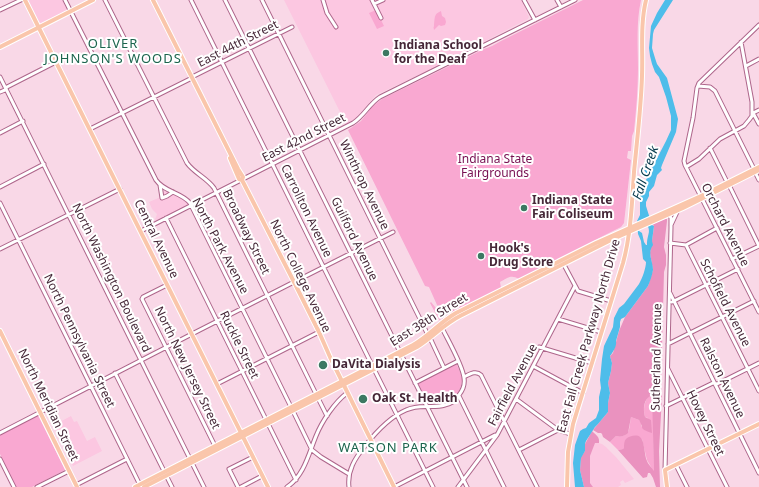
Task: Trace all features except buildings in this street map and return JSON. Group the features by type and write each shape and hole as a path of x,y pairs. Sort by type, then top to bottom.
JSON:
{"main road":[{"name":"Central Avenue","path":"25,0 268,487"},
{"path":"0,47 93,0"},
{"name":"North College Avenue","path":"152,0 239,178 242,180 257,207 327,354 330,357"},
{"name":"East Fall Creek Parkway North Drive","path":"567,487 567,456 570,434 623,263 626,247 640,115 642,25 646,0"},
{"name":"East 38th Street","path":"135,487 165,474 373,367 417,347 439,325 451,316 628,230 702,197 756,170 759,167"},
{"name":"East 38th Street","path":"666,214 678,210 702,197"},
{"name":"East 38th Street","path":"563,262 613,239 628,230"},
{"path":"613,239 622,238 626,247"},
{"name":"North College Avenue","path":"293,283 319,332 394,487"},
{"name":"East 38th Street","path":"429,336 456,318 511,288"},
{"name":"North Meridian Street","path":"0,332 77,486"},
{"path":"665,470 759,424"},
{"name":"East 38th Street","path":"191,461 215,446 241,435"},
{"name":"Sutherland Avenue","path":"665,470 667,487"},
{"name":"East 38th Street","path":"144,487 165,474"}],"street":[{"path":"0,10 20,0"},
{"path":"65,0 153,176 160,186 162,198 173,192"},
{"name":"Broadway Street","path":"105,0 187,164 209,182 217,193 327,416"},
{"name":"Carrollton Avenue","path":"191,0 433,487"},
{"name":"Guilford Avenue","path":"225,0 467,487"},
{"name":"Winthrop Avenue","path":"262,0 444,368"},
{"path":"323,0 327,13 336,27"},
{"path":"372,0 381,18"},
{"path":"374,4 383,0"},
{"path":"524,0 535,20"},
{"path":"557,0 561,7"},
{"name":"East 42nd Street","path":"141,231 356,121 371,104 380,97 575,0"},
{"path":"759,25 703,78 698,86 693,118 684,157 686,167 698,159 720,139 747,123 753,113 759,110"},
{"name":"East 44th Street","path":"90,129 292,27"},
{"path":"741,42 753,113 759,124"},
{"path":"746,66 759,59"},
{"path":"0,92 56,62"},
{"name":"North Washington Boulevard","path":"0,77 204,487"},
{"path":"698,86 710,87 714,91 756,170 759,180"},
{"path":"0,133 23,121"},
{"path":"710,148 759,246 732,259"},
{"path":"0,187 44,164"},
{"name":"Orchard Avenue","path":"686,167 759,312"},
{"name":"North Park Avenue","path":"160,186 186,198 192,206 311,448 321,457 349,474"},
{"path":"0,249 120,189"},
{"name":"North Pennsylvania Street","path":"0,203 140,486"},
{"name":"Sutherland Avenue","path":"671,227 678,210"},
{"name":"Sutherland Avenue","path":"665,470 671,227 671,218 666,214"},
{"name":"Ruckle Street","path":"166,218 296,480"},
{"path":"670,243 686,245 717,228"},
{"path":"0,433 393,232"},
{"name":"Schofield Avenue","path":"686,245 759,391"},
{"path":"563,262 578,291 611,301"},
{"path":"669,304 738,269"},
{"name":"North New Jersey Street","path":"167,284 142,298 215,446"},
{"name":"Fairfield Avenue","path":"458,487 497,434 533,366 541,347 558,319 575,286"},
{"name":"Ralston Avenue","path":"669,292 759,472"},
{"path":"668,344 754,301"},
{"path":"558,319 601,332"},
{"path":"349,487 349,474 357,456 371,439 397,415 411,408 445,405 454,401 459,396 464,387 463,373 442,328"},
{"path":"216,384 317,333"},
{"path":"541,347 592,363"},
{"path":"414,383 458,361"},
{"path":"666,406 713,383 717,384 759,363"},
{"path":"533,366 583,393"},
{"name":"Hovey Street","path":"667,367 727,487"},
{"path":"115,373 172,487"},
{"path":"464,377 475,373 481,375 538,487"},
{"path":"287,487 296,480 327,416 342,397 348,393"},
{"path":"459,396 504,487"},
{"path":"516,399 558,430 570,434"},
{"path":"519,450 558,430"},
{"path":"394,487 497,434"},
{"path":"253,457 229,470 239,487 262,476"},
{"path":"0,459 14,487"},
{"path":"77,486 127,459"},
{"path":"676,465 687,487"},
{"path":"37,487 69,471"}],"shaded area":[{"path":"28,0 62,0 68,11 40,24"},
{"name":"Indiana School for the Deaf","path":"284,0 521,0 529,17 528,19 429,70 376,95 355,119 346,124"},
{"path":"164,190 182,198 189,204 156,221 155,219 157,214 152,209 149,202 163,196"},
{"path":"667,219 667,221 664,247 666,265 664,272 662,396 659,451 660,487 656,487 650,473 648,473 647,477 643,478 618,450 624,448 624,443 627,438 639,436 643,442 646,458 654,471 652,395 645,402 644,411 645,417 651,420 652,433 642,428 639,420 631,417 628,433 623,436 616,436 610,442 603,437 601,433 593,430 608,412 610,393 608,383 612,363 610,356 613,353 619,331 625,317 648,286 653,270 650,253 654,226 652,224"},
{"path":"71,416 74,422 77,421 87,441 95,437 102,451 73,466 54,425"},
{"path":"592,431 599,439 599,443 595,443 590,456 590,483 593,487 584,487 580,470 581,457 585,451 585,444"},
{"path":"595,442 606,447 634,479 625,483 623,480 620,482 621,485 618,487 593,487 590,483 590,456"}],"green space":[{"name":"Indiana State Fairgrounds","path":"583,0 641,0 638,26 637,100 631,151 628,151 627,158 631,160 624,223 621,227 519,279 514,277 507,278 500,282 501,288 447,315 437,305 429,287 425,286 348,130 361,121 373,106 382,99"},
{"path":"376,10 384,26 377,29 369,13"},
{"path":"441,11 442,16 445,18 445,25 439,25 434,30 435,16"},
{"path":"431,302 444,318 439,320 430,303"},
{"path":"456,364 462,379 459,392 448,402 428,403 417,383"},
{"path":"650,395 653,396 654,472 647,460 642,439 618,450 610,442 616,436 627,434 631,417 641,422 641,427 648,418 645,417 644,408 645,402"},
{"path":"38,415 65,470 32,487 16,487 0,454 0,435"}],"water":[{"name":"Fall Creek","path":"665,0 673,0 654,30 652,48 657,64 667,78 678,119 676,132 662,165 662,170 657,175 654,186 649,192 646,202 652,225 654,226 652,241 653,245 650,251 653,267 652,276 648,286 625,317 621,319 615,347 610,356 612,363 608,383 610,393 608,412 595,427 586,441 585,451 581,458 580,470 584,487 575,487 573,463 575,445 580,431 586,428 589,423 596,418 599,410 601,388 600,380 604,346 613,327 614,318 619,308 624,304 639,284 645,267 646,262 643,259 637,221 640,215 641,184 648,176 644,170 649,173 650,172 671,130 671,116 666,97 659,77 652,64 649,48 651,26","holes":["642,219 644,219 649,230 647,245 644,242 642,233 639,231"]}],"place":[{"name":"Indiana School for the Deaf","path":"386,53"},
{"name":"Indiana State Fair Coliseum","path":"524,208"},
{"name":"Hook's Drug Store","path":"481,256"},
{"name":"DaVita Dialysis","path":"323,365"},
{"name":"Oak St. Health","path":"363,399"}],"district":[{"name":"OLIVER JOHNSON'S WOODS","path":"113,52"},
{"name":"WATSON PARK","path":"388,448"}]}
